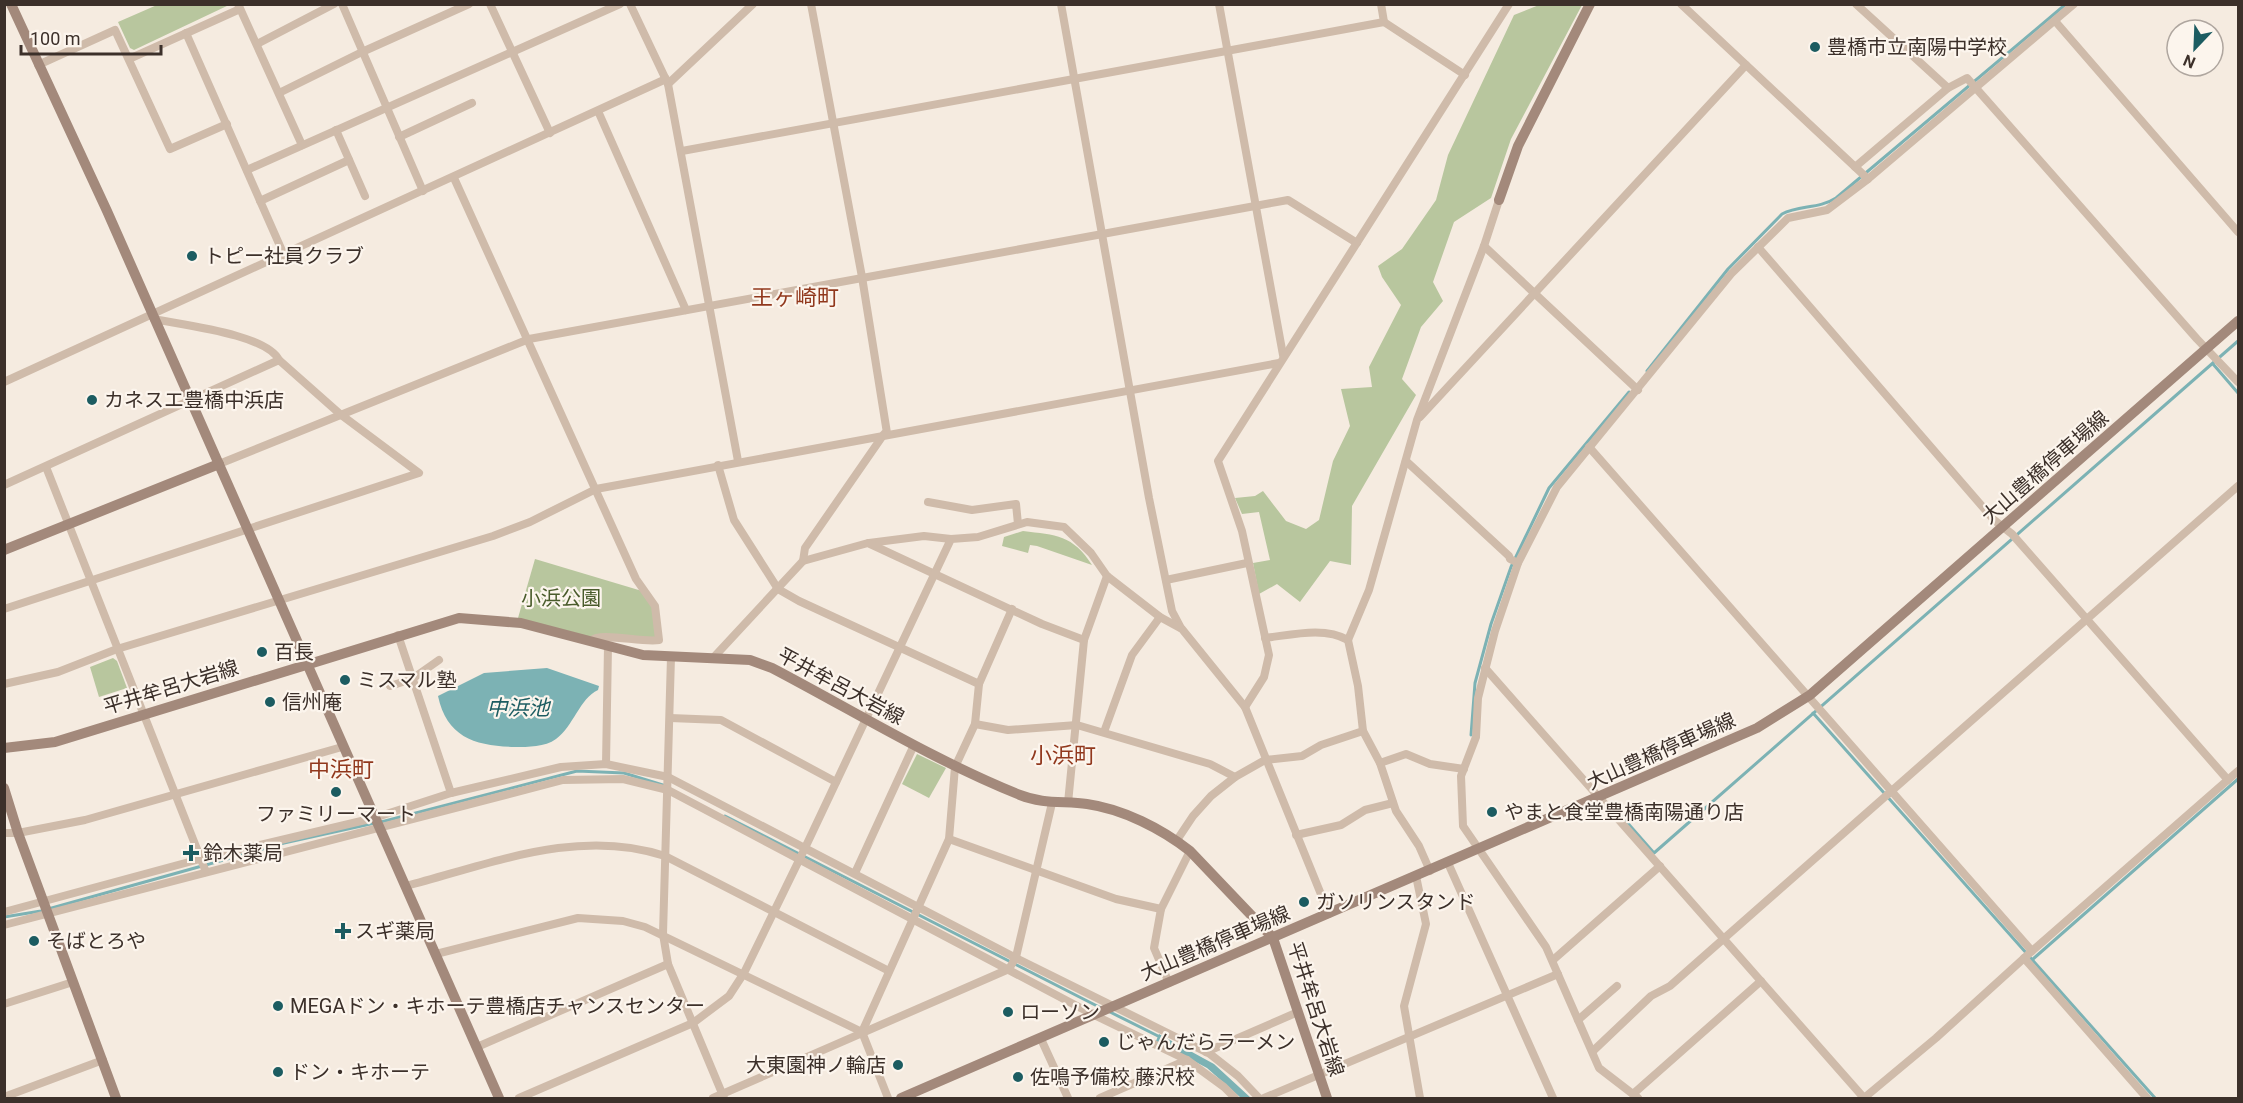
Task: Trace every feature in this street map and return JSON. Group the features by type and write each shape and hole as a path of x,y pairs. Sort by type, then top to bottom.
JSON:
{"main road":[{"path":"10,4 107,211 499,1098"},
{"path":"1499,200 1518,146 1590,4"},
{"name":"大山豊橋停車場線","path":"901,1098 1600,797 1757,728 1813,699 2004,526 2211,351 2238,321"},
{"path":"4,550 219,464"},
{"name":"平井牟呂大岩線","path":"4,748 55,742 446,620 471,618 521,623 643,655 750,660 772,668 955,767 1023,796 1052,803 1068,802 1107,808 1177,840 1273,938 1326,1098"},
{"path":"4,788 18,833 116,1098"}],"street":[{"path":"257,44 334,4"},
{"path":"342,4 423,191"},
{"path":"279,93 362,52 469,4"},
{"path":"490,4 550,133"},
{"path":"247,170 620,4"},
{"path":"630,4 667,82 682,151 738,461"},
{"path":"4,382 153,317 423,191 667,82 753,4"},
{"path":"803,561 805,548 885,434 861,277 811,4"},
{"path":"1061,4 1129,389 1172,610 1182,629 1245,707 1329,914"},
{"path":"1219,4 1257,206 1281,359"},
{"path":"1381,4 1384,22"},
{"path":"1245,707 1266,670 1269,655 1247,563 1242,531 1218,461 1509,4"},
{"path":"1681,4 1868,179"},
{"path":"1856,4 1948,88"},
{"path":"1761,981 1635,1096 1599,1068 1553,960 1463,826 1460,783 1476,737 1478,698 1514,561 1551,496 1635,387 1731,274 1758,247 1788,218 1827,210 1868,179 2074,4"},
{"path":"129,59 239,7 302,145"},
{"path":"2055,21 2238,232"},
{"path":"682,151 833,121 1384,22 1465,75"},
{"path":"38,65 116,30 170,149 227,124"},
{"path":"186,33 284,255"},
{"path":"1417,420 1746,65"},
{"path":"1858,170 1948,88 1967,78 2238,382"},
{"path":"399,137 472,103"},
{"path":"598,111 686,310"},
{"path":"336,130 365,196"},
{"path":"260,201 349,160"},
{"path":"454,178 636,579 655,606 660,636 649,642 602,637 592,640"},
{"path":"219,464 529,339 1288,200 1357,243"},
{"path":"1348,640 1369,591 1417,420 1484,246 1499,200"},
{"path":"1484,246 1635,387"},
{"path":"1758,247 1994,520 2004,526 2015,538 2228,780"},
{"path":"4,609 248,531 418,473 340,414 279,360 276,354 244,336 153,317"},
{"path":"4,684 58,672 117,649 493,536 531,522 596,489 1281,359"},
{"path":"4,485 279,360"},
{"path":"1589,447 1813,699 2147,1098"},
{"path":"1406,461 1514,561"},
{"path":"718,465 734,520 778,589 799,602 979,684"},
{"path":"46,467 206,872"},
{"path":"1593,1051 1651,996 1670,986 2238,486"},
{"path":"928,502 963,510 1016,504 1018,524"},
{"path":"714,657 803,561 868,543 924,536 951,539 978,537 1027,522 1064,527 1091,553 1107,576 1160,617 1182,629"},
{"path":"519,1098 693,1023 729,996 744,973 774,912 951,539"},
{"path":"868,543 1084,640"},
{"path":"1166,580 1247,563"},
{"path":"1068,802 1084,640 1107,576"},
{"path":"862,1032 950,839 955,767 975,724 979,684 1012,609"},
{"path":"1104,732 1132,655 1160,617"},
{"path":"1265,638 1313,632 1339,636 1348,640"},
{"path":"398,635 451,793"},
{"path":"1348,640 1358,686 1363,731 1380,763 1393,803 1419,846 1430,871"},
{"path":"606,764 608,646"},
{"path":"670,657 663,934 668,964 723,1096"},
{"path":"390,686 412,679 439,660"},
{"path":"1485,668 1864,1098 1936,1038 2028,954 2238,771"},
{"path":"670,718 721,720 836,782"},
{"path":"975,724 1008,729 1077,725 1210,764 1235,777"},
{"path":"1177,840 1204,803 1235,777 1265,760 1302,756 1321,745 1363,731"},
{"path":"855,873 914,745"},
{"path":"4,832 18,833 85,820 342,747"},
{"path":"1380,763 1407,754 1430,764 1464,769"},
{"path":"4,912 200,859 374,818 451,793 561,767 606,764 668,777 1016,957 1206,1052 1238,1076 1258,1098"},
{"path":"4,925 563,780 623,779 668,790 1187,1060 1235,1098"},
{"path":"713,1098 723,1096 862,1032 1009,969 1016,957 1034,871 1052,803"},
{"path":"1296,835 1335,827 1370,808 1393,803"},
{"path":"950,839 1116,899 1161,909"},
{"path":"406,886 569,845 612,843 637,847 665,856 889,971"},
{"path":"1169,983 1154,948 1161,909 1190,851"},
{"path":"1448,863 1553,1098"},
{"path":"1553,960 1660,866"},
{"path":"1416,876 1426,924 1404,1006 1420,1098"},
{"path":"436,954 578,918 623,921 663,934 862,1032 888,1098"},
{"path":"477,1047 668,964"},
{"path":"1263,1098 1558,974"},
{"path":"4,1004 73,982"},
{"path":"1578,1020 1617,986"},
{"path":"1206,1052 1298,1012"},
{"path":"1041,1039 1068,1098"},
{"path":"4,1097 103,1060"},
{"path":"1100,1098 1187,1060"}],"green space":[{"path":"157,5 229,5 134,50 130,48 118,22"},
{"path":"1539,5 1582,5 1511,139 1491,198 1454,222 1433,282 1443,301 1421,327 1402,379 1416,395 1352,506 1351,565 1330,561 1300,602 1277,584 1259,594 1253,563 1270,560 1259,512 1242,514 1235,498 1255,496 1263,491 1286,521 1306,529 1319,520 1333,461 1350,426 1341,389 1372,387 1369,367 1401,305 1382,277 1378,266 1402,249 1436,200 1448,155 1514,15"},
{"path":"1023,531 1063,538 1078,548 1092,565 1037,546 1030,545 1028,553 1002,546 1004,537"},
{"name":"小浜公園","path":"535,559 642,591 653,607 656,638 591,637 518,618"},
{"path":"113,658 117,661 127,688 99,697 90,667"},
{"path":"917,754 946,768 929,798 902,784"}],"water":[{"name":"中浜池","path":"547,668 599,686 598,690 586,699 562,734 547,744 515,747 488,745 465,737 448,722 442,710 438,696 484,673"},
{"path":"1159,1034 1214,1064 1251,1098 1241,1098 1207,1068 1156,1041"}],"waterway":[{"path":"1647,371 1728,269 1782,214 1823,204 1836,198 2066,4"},
{"path":"1610,803 1654,853 2238,341"},
{"path":"2213,364 2238,393"},
{"path":"1471,735 1475,683 1491,624 1511,567 1549,488 1629,392"},
{"path":"1813,713 2155,1098"},
{"path":"381,822 577,771 624,773 666,786"},
{"path":"2033,959 2238,779"},
{"path":"725,816 1101,1008"},
{"path":"4,917 41,911 284,843 375,823"},
{"path":"1110,1012 1160,1037"}],"place":[{"name":"豊橋市立南陽中学校","path":"1815,47"},
{"name":"トピー社員クラブ","path":"192,256"},
{"name":"カネスエ豊橋中浜店","path":"92,400"},
{"name":"百長","path":"262,652"},
{"name":"ミスマル塾","path":"345,680"},
{"name":"信州庵","path":"270,702"},
{"name":"ファミリーマート","path":"336,792"},
{"name":"やまと食堂豊橋南陽通り店","path":"1492,812"},
{"name":"鈴木薬局","path":"191,853"},
{"name":"ガソリンスタンド","path":"1304,902"},
{"name":"スギ薬局","path":"343,931"},
{"name":"そばとろや","path":"34,941"},
{"name":"MEGAドン・キホーテ豊橋店チャンスセンター","path":"278,1006"},
{"name":"ローソン","path":"1008,1012"},
{"name":"じゃんだらラーメン","path":"1104,1042"},
{"name":"大東園神ノ輪店","path":"898,1065"},
{"name":"ドン・キホーテ","path":"278,1072"},
{"name":"佐鳴予備校 藤沢校","path":"1018,1077"}],"district":[{"name":"王ヶ崎町","path":"795,297"},
{"name":"小浜町","path":"1063,755"},
{"name":"中浜町","path":"341,769"}]}
